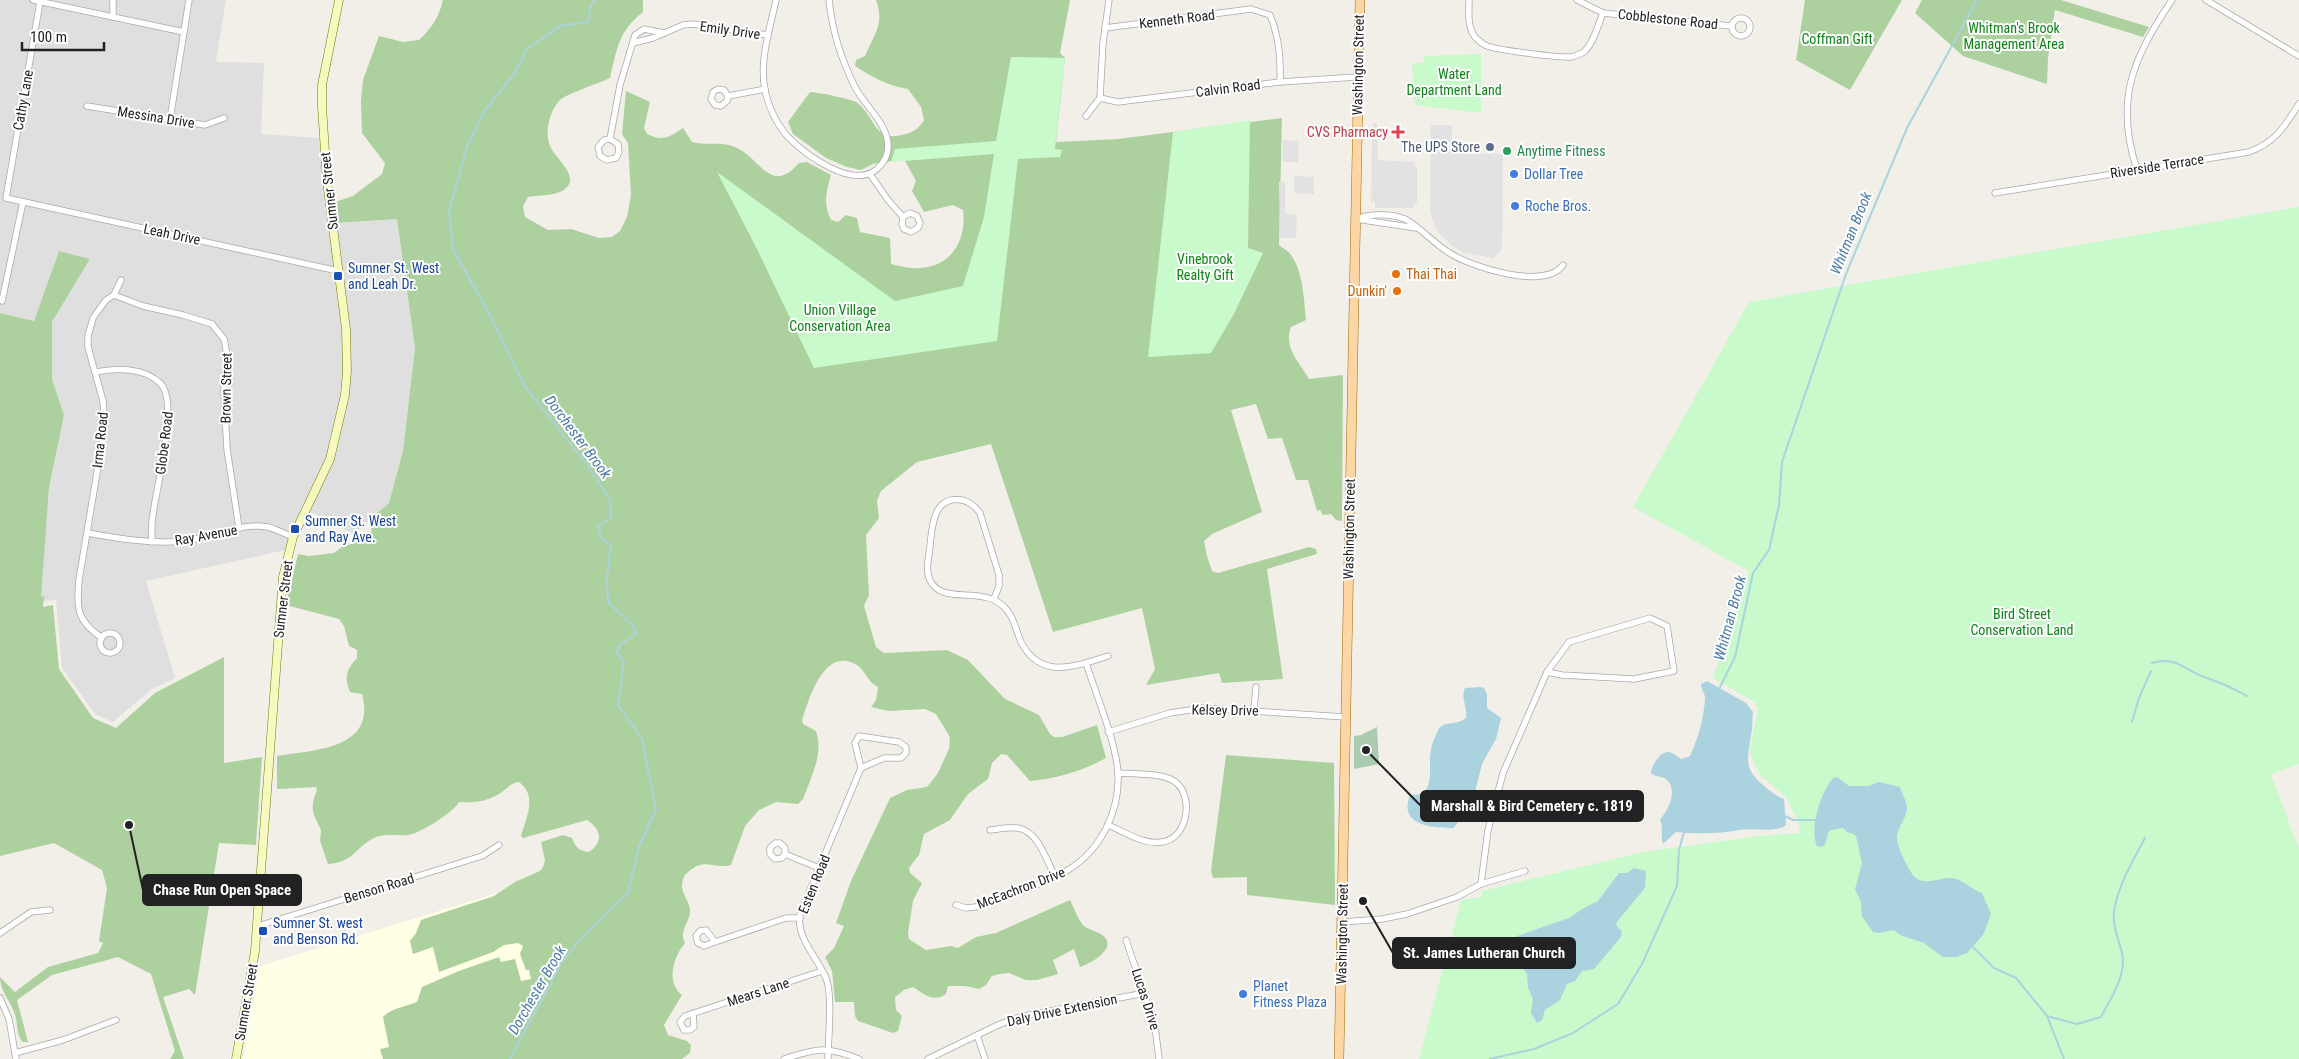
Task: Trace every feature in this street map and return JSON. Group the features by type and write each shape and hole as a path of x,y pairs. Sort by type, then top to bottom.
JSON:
{"main road":[{"name":"Sumner Street","path":"236,1059 258,926 283,577 293,537 330,459 345,395 347,371 346,330 324,150 322,107 322,85 339,0"},
{"name":"Washington Street","path":"1339,1059 1360,0"}],"street":[{"path":"34,0 184,32"},
{"path":"113,0 113,17"},
{"path":"170,119 189,0"},
{"path":"776,0 763,68 765,89 778,124 797,145 846,175 856,177 870,174 878,169 886,157 887,138 858,94 847,72 838,46 830,0"},
{"path":"1086,116 1100,98 1109,0"},
{"path":"1469,0 1470,26 1480,42 1500,49 1570,57 1585,50 1593,38 1603,13"},
{"name":"Cobblestone Road","path":"1577,0 1603,13 1731,26"},
{"path":"2137,170 2128,120 2128,88 2138,59 2156,23 2172,0"},
{"path":"2206,0 2299,56"},
{"name":"Cathy Lane","path":"6,198 40,2"},
{"name":"Kenneth Road","path":"1105,28 1251,9 1261,11 1270,15 1272,22 1279,52 1280,82"},
{"name":"Emily Drive","path":"633,43 683,25 693,24 768,35"},
{"name":"Emily Drive","path":"633,43 635,35 640,30 650,29 664,33"},
{"path":"610,139 620,85 633,43"},
{"name":"Calvin Road","path":"1100,98 1118,102 1280,82 1357,77"},
{"path":"728,96 765,89"},
{"name":"Riverside Terrace","path":"1995,193 2249,152 2265,146 2283,128 2299,104"},
{"name":"Messina Drive","path":"87,106 205,125 224,118"},
{"path":"870,174 888,200 904,217"},
{"name":"Leah Drive","path":"6,198 338,271"},
{"path":"2,301 23,202"},
{"path":"1356,219 1368,215 1393,216 1407,220 1458,258 1505,273 1526,277 1542,277 1554,274 1563,265"},
{"name":"Irma Road","path":"102,638 90,630 79,616 78,606 80,580 104,425 103,400 88,347 88,336 93,318 106,300 114,295 121,280"},
{"name":"Brown Street","path":"114,295 143,306 184,315 212,324 224,339 228,358 224,384 227,448 240,528"},
{"name":"Globe Road","path":"96,372 132,370 155,380 162,385 166,394 169,406 168,426 153,515 152,542"},
{"path":"994,600 1000,586 1000,576 980,513 967,501 954,500 946,502 936,511 933,519 928,568 929,578 938,590 947,594 974,594 994,600 1011,615 1024,648 1038,662 1047,666 1066,668 1108,656"},
{"name":"Ray Avenue","path":"88,533 152,542 185,541 240,528 269,527 293,537"},
{"path":"1481,884 1488,830 1503,773 1547,672 1569,642 1650,618 1667,626 1674,671 1634,679 1562,675 1547,672"},
{"name":"McEachron Drive","path":"956,905 966,908 976,906 1055,877 1075,865 1091,851 1108,824 1116,800 1118,773 1108,732 1086,663"},
{"path":"1254,710 1256,688"},
{"name":"Kelsey Drive","path":"1108,732 1192,709 1254,710 1346,717"},
{"path":"859,736 899,742 906,747 906,753 901,758 884,758 861,768 855,742 859,736"},
{"name":"Esten Road","path":"828,1059 829,990 822,971 803,936 800,918 861,768"},
{"path":"1108,824 1141,839 1158,842 1174,838 1181,831 1185,822 1185,797 1175,781 1162,777 1118,773"},
{"path":"990,830 1016,828 1030,834 1037,843 1055,877"},
{"name":"Benson Road","path":"258,926 482,856 499,845"},
{"path":"785,854 819,868"},
{"path":"1343,922 1382,919 1407,914 1458,897 1481,884 1524,871"},
{"path":"0,933 31,912 50,910"},
{"path":"715,942 786,918 800,918"},
{"name":"Lucas Drive","path":"1126,940 1157,1034 1159,1059"},
{"name":"Mears Lane","path":"693,1013 822,971"},
{"name":"Daly Drive Extension","path":"928,1059 1003,1022 1030,1014 1145,993"},
{"path":"0,998 9,1019 15,1056 116,1020"},
{"path":"977,1035 985,1059"},
{"path":"784,1059 811,1050 828,1049 859,1059"}],"shaded area":[{"path":"0,0 226,0 216,62 264,63 261,134 319,138 329,224 397,219 415,348 403,451 389,503 354,534 303,508 285,550 146,581 175,678 152,689 113,722 96,715 62,668 56,600 40,601 49,488 64,415 52,379 52,322 90,259 59,251 34,321 0,313"},
{"path":"1377,123 1378,160 1415,162 1415,166 1417,166 1417,203 1414,203 1414,208 1375,208 1375,202 1371,202 1372,124"},
{"path":"1431,125 1452,125 1451,153 1503,154 1502,250 1493,258 1464,253 1451,245 1439,233 1433,222 1430,209"},
{"path":"1283,140 1299,141 1298,162 1282,162"},
{"path":"1294,176 1314,177 1314,194 1294,193"},
{"path":"1285,181 1285,213 1297,215 1296,238 1280,238 1279,182"},
{"path":"1377,727 1379,764 1354,769 1354,736 1361,735"},
{"path":"556,875 581,1059 243,1059 260,966"}],"green space":[{"path":"443,0 643,0 643,12 629,26 620,41 610,78 563,98 553,109 549,121 548,140 553,151 569,174 568,186 554,194 528,197 523,206 525,217 548,230 571,229 599,238 612,237 620,231 627,217 631,195 628,143 622,134 626,91 650,102 644,128 647,134 662,138 674,134 683,128 692,142 724,144 735,147 744,152 766,172 773,175 780,176 789,172 799,163 807,162 831,175 826,198 828,214 831,220 838,222 846,215 857,218 860,232 890,238 891,264 919,268 940,263 948,257 960,241 964,221 963,210 953,205 924,212 912,191 916,181 904,159 873,164 861,170 847,167 826,158 793,134 788,122 810,92 856,102 862,107 875,126 885,135 906,134 920,126 924,120 921,107 908,89 880,80 855,66 856,60 865,56 877,29 879,16 876,0 1070,0 1060,53 1065,58 1056,142 1118,139 1282,118 1279,245 1290,253 1298,269 1306,320 1291,327 1289,341 1293,354 1309,379 1343,375 1342,521 1336,520 1331,514 1323,515 1320,510 1317,511 1308,480 1296,480 1282,438 1268,439 1256,404 1231,410 1262,512 1212,534 1204,541 1212,571 1218,573 1309,547 1316,549 1317,554 1267,569 1283,679 1222,683 1219,673 1146,685 1155,669 1142,608 1053,632 991,444 917,462 881,491 877,501 879,518 866,535 869,595 864,606 876,647 884,653 947,650 968,660 1005,699 1039,715 1050,734 1054,737 1062,737 1097,725 1106,758 1069,774 1030,781 1007,755 1001,754 992,763 988,779 968,794 950,820 924,834 919,855 909,868 910,873 922,883 913,901 908,933 909,939 926,950 951,946 958,948 976,937 996,933 1070,900 1083,925 1101,934 1106,939 1106,949 1097,958 1080,967 1074,949 1053,960 1058,974 1037,980 1026,980 1009,973 1000,974 992,976 986,985 979,989 965,986 948,986 946,994 937,998 925,995 913,987 904,990 895,997 896,1010 902,1016 898,1031 893,1033 858,1021 855,1016 854,1002 835,1002 832,971 825,957 834,948 844,926 836,923 851,881 890,798 907,790 927,787 938,773 949,749 950,737 936,714 925,709 889,711 871,707 876,700 878,687 871,682 857,665 845,661 835,662 820,677 802,720 803,724 816,731 818,740 816,765 803,799 798,804 776,802 759,810 745,826 731,865 699,865 684,877 682,887 690,914 683,934 685,943 681,948 673,969 674,983 682,995 664,1025 668,1035 687,1041 691,1045 690,1053 682,1059 383,1059 380,1049 389,1047 383,1017 394,1010 417,1002 422,987 499,957 501,962 515,959 521,981 531,979 529,970 526,970 520,954 523,946 518,943 504,945 493,952 439,972 433,947 413,954 410,941 416,933 421,920 494,896 515,882 540,871 545,861 541,842 563,835 572,838 576,847 580,850 589,852 599,840 598,831 587,820 523,838 521,836 528,815 529,800 525,788 519,782 512,784 502,792 486,800 459,802 444,817 413,834 378,836 367,842 344,861 328,864 320,841 321,830 313,811 316,787 277,789 277,756 308,752 339,743 352,736 360,726 364,712 362,694 350,692 347,682 348,670 357,658 357,650 349,646 344,626 339,619 286,605 298,554 309,556 334,553 371,532 374,516 389,503 403,451 415,348 397,219 337,223 335,202 353,196 382,174 385,163 362,133 361,101 363,80 379,36 403,42 419,40 434,22"},
{"name":"Coffman Gift","path":"1805,0 1902,0 1850,90 1796,60"},
{"name":"Whitman's Brook Management Area","path":"1922,0 2061,0 2149,27 2143,37 2055,10 2048,58 2047,84 1963,56 1915,13"},
{"name":"Water Department Land","path":"1481,54 1481,113 1415,105 1412,63 1424,63 1423,56"},
{"name":"Union Village Conservation Area","path":"1011,57 1065,58 1055,149 1062,150 1060,157 1018,159 997,341 814,368 757,249 717,172 895,301 963,286 984,217 994,154 891,162 895,149 996,141"},
{"name":"Vinebrook Realty Gift","path":"1250,120 1248,248 1263,253 1234,314 1211,353 1148,357 1173,132"},
{"name":"Bird Street Conservation Land","path":"2299,207 2299,764 2271,774 2299,849 2299,1059 1419,1059 1461,900 1482,897 1482,891 1643,852 1759,836 1800,833 1799,824 1786,797 1760,775 1752,758 1750,749 1758,708 1755,706 1755,702 1713,678 1749,571 1633,507 1749,302"},
{"path":"59,251 90,259 52,322 52,379 64,415 49,488 41,597 44,596 43,607 53,605 59,669 93,718 116,728 155,693 224,657 224,763 262,757 256,845 219,843 195,995 189,989 163,997 184,1059 170,1059 175,1051 151,974 118,957 52,975 17,1000 28,1042 23,1042 19,1036 15,1015 0,982 0,977 15,992 48,967 98,953 103,943 99,941 107,888 102,870 54,843 0,856 0,313 34,321"},
{"path":"1226,755 1334,763 1335,905 1247,895 1247,877 1213,878 1211,871"}],"water":[{"path":"1707,681 1746,703 1753,712 1748,756 1749,768 1762,784 1784,799 1786,825 1770,830 1745,829 1708,833 1676,832 1663,844 1660,820 1669,806 1672,789 1666,779 1651,773 1651,770 1664,753 1670,752 1681,759 1690,756 1698,735 1703,713 1705,698 1701,684"},
{"path":"1465,688 1484,688 1487,694 1487,708 1501,718 1496,739 1482,764 1475,792 1464,816 1453,828 1435,827 1419,823 1409,813 1410,795 1425,791 1428,786 1431,750 1439,728 1466,718 1463,695"},
{"path":"1837,777 1849,786 1869,786 1879,782 1900,787 1907,809 1897,839 1898,845 1914,876 1921,881 1947,878 1956,879 1982,893 1991,914 1983,935 1967,953 1957,957 1943,957 1924,943 1900,935 1894,930 1880,933 1873,932 1862,916 1861,902 1855,889 1862,863 1856,836 1843,828 1831,830 1828,833 1825,845 1821,847 1817,846 1815,838 1815,820 1824,792 1833,778"},
{"path":"1634,868 1646,871 1645,888 1616,923 1622,931 1621,937 1594,969 1582,971 1575,981 1567,984 1560,1000 1545,1010 1542,1020 1537,1023 1531,1013 1533,999 1528,988 1527,974 1519,963 1517,936 1569,918 1598,901 1619,873 1627,873"}],"waterway":[{"name":"Dorchester Brook","path":"510,1059 562,962 581,938 628,893 640,843 656,810 642,739 618,705 624,661 616,652 620,645 636,634 632,625 608,602 607,577 611,545 601,538 598,526 611,518 610,500 588,466 524,385 492,319 453,249 449,212 467,147 485,110 514,74 527,49 560,26 588,22 591,5 595,0"},
{"name":"Whitman Brook","path":"1719,689 1735,657 1753,573 1769,550 1779,505 1782,462 1846,274 1907,128 1977,0"},
{"path":"2152,663 2168,661 2180,665 2247,696"},
{"path":"2132,722 2139,698 2151,671"},
{"path":"1785,816 1793,820 1819,820"},
{"name":"Whitman Brook","path":"1490,1059 1534,1049 1573,1033 1618,1004 1642,964 1677,886 1679,850 1684,832"},
{"path":"2047,1016 2077,1024 2101,1017 2117,986 2122,970 2122,953 2114,922 2118,893 2145,838"},
{"path":"1972,946 1994,968 2016,978 2047,1016 2064,1059"}],"place":[{"name":"CVS Pharmacy","path":"1398,132"},
{"name":"The UPS Store","path":"1490,147"},
{"name":"Anytime Fitness","path":"1507,151"},
{"name":"Dollar Tree","path":"1514,174"},
{"name":"Roche Bros.","path":"1515,206"},
{"name":"Thai Thai","path":"1396,274"},
{"name":"Sumner St. West and Leah Dr.","path":"338,276"},
{"name":"Dunkin'","path":"1397,291"},
{"name":"Sumner St. West and Ray Ave.","path":"295,529"},
{"name":"Marshall & Bird Cemetery c. 1819","path":"1366,750"},
{"name":"Chase Run Open Space","path":"129,825"},
{"name":"St. James Lutheran Church","path":"1363,901"},
{"name":"Sumner St. west and Benson Rd.","path":"263,931"},
{"name":"Planet Fitness Plaza","path":"1243,994"}]}
